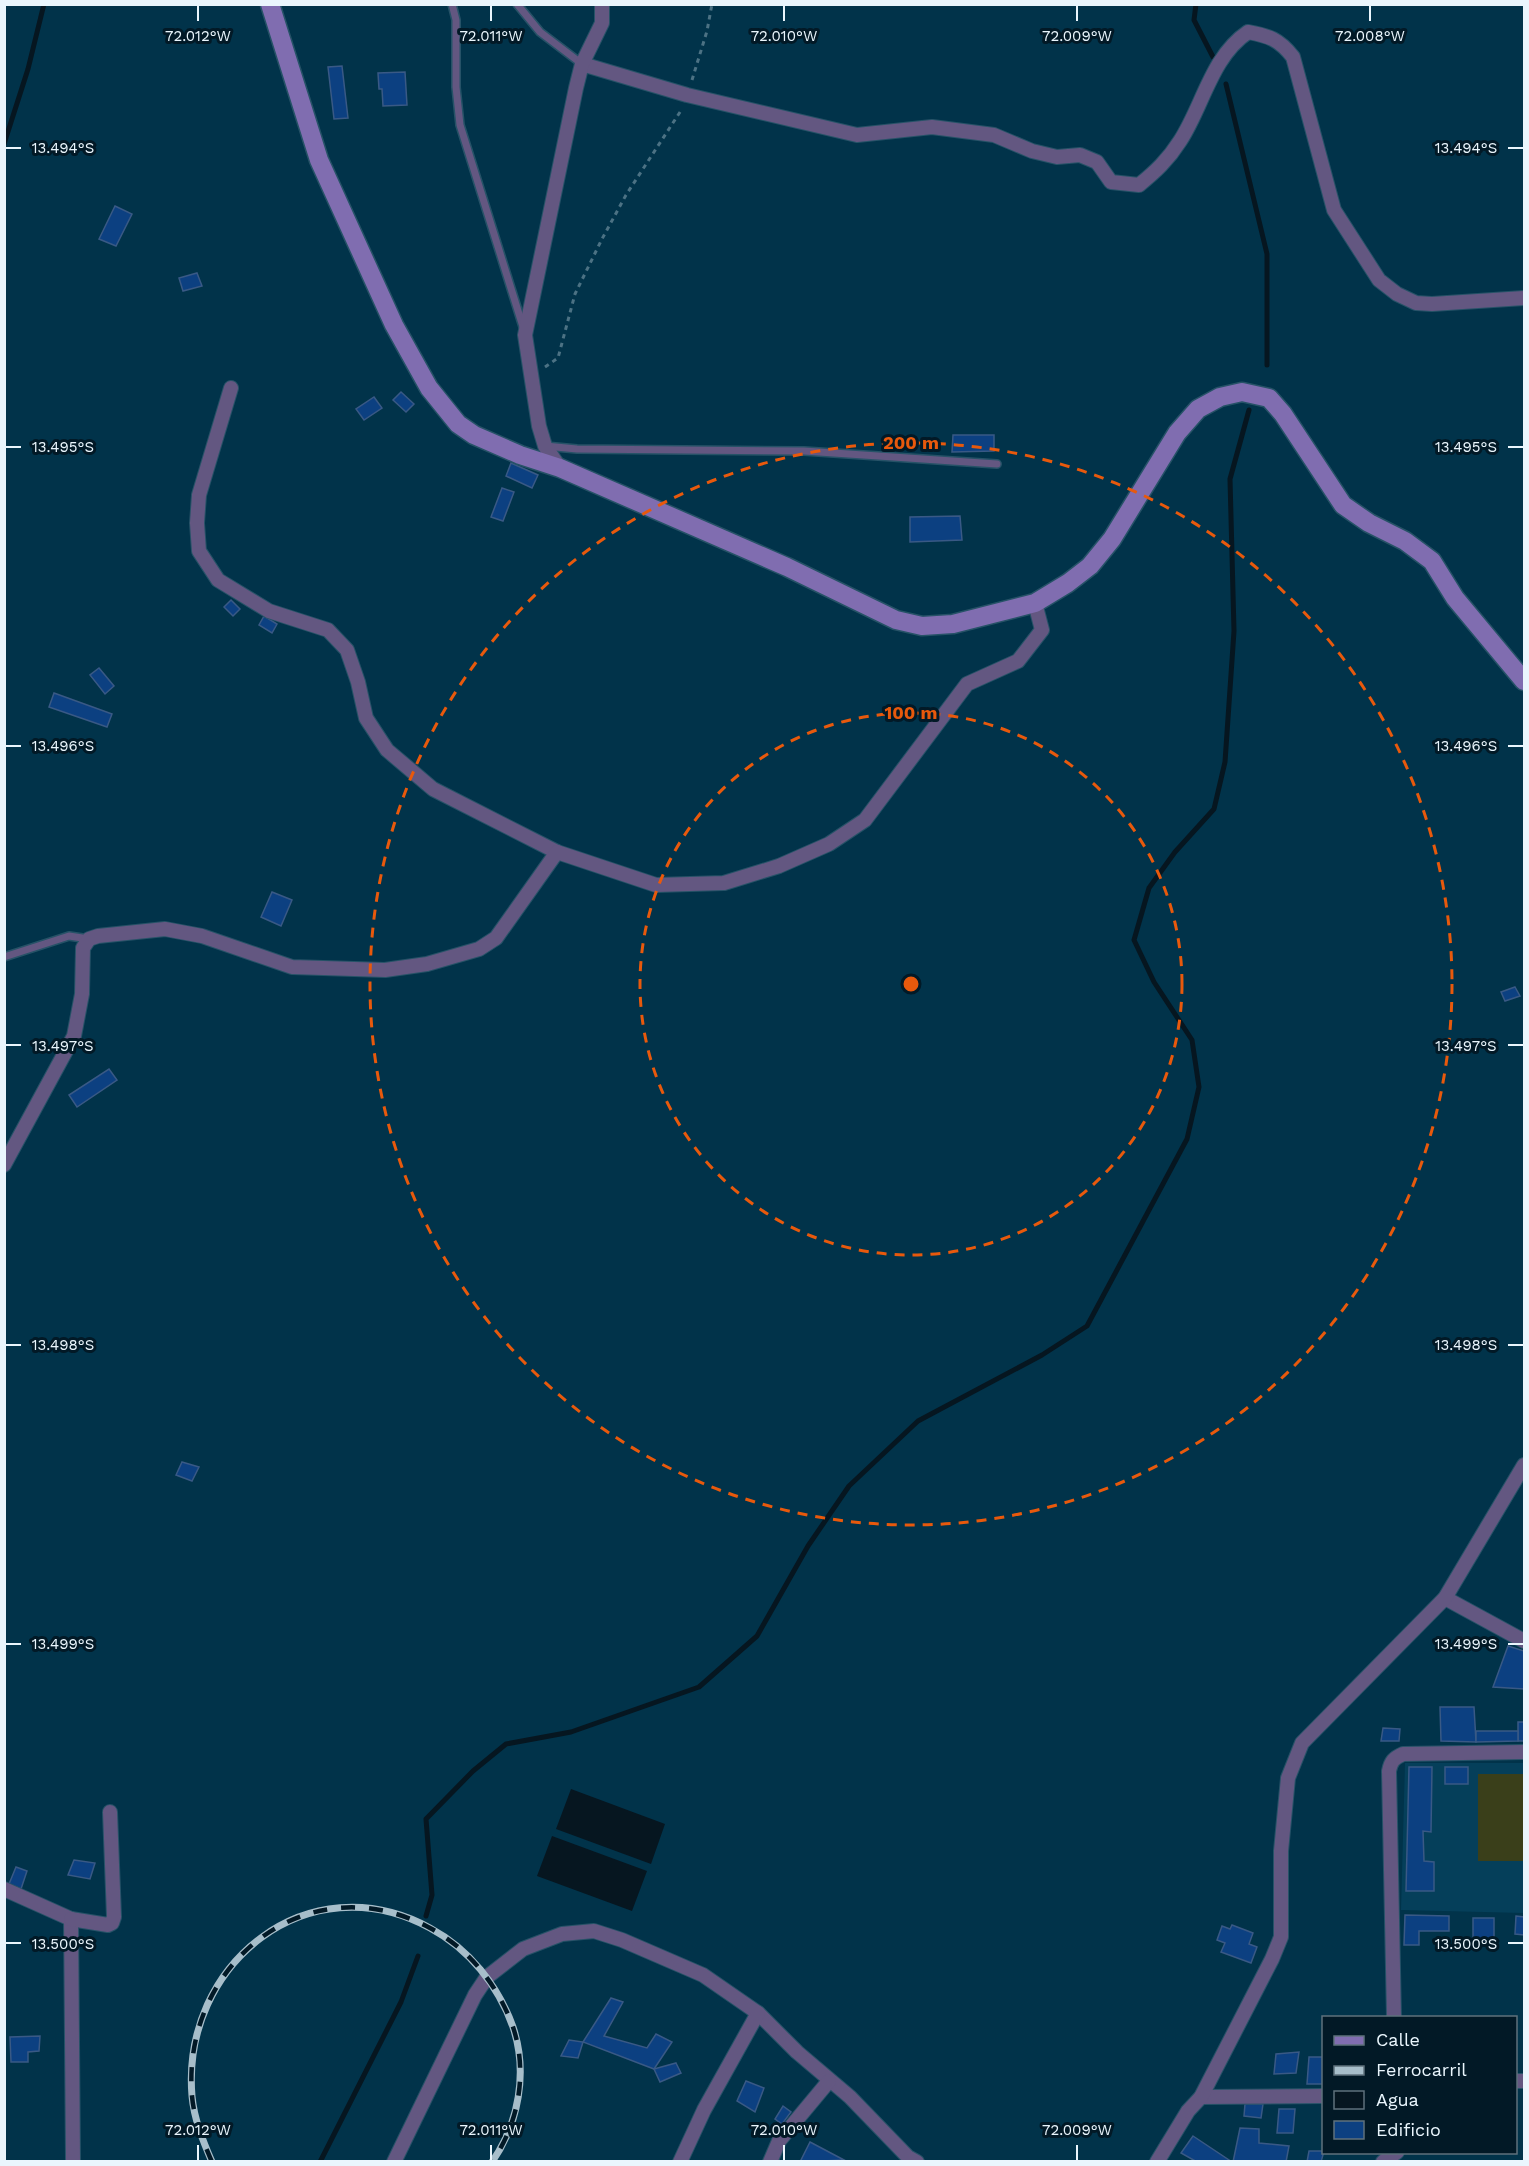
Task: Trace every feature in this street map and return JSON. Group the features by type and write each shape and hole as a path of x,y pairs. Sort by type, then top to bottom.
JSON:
{"main road":[{"path":"270,4 319,160 394,325 429,388 458,424 474,435 520,455 560,468 787,567 896,620 922,626 952,624 1035,603 1068,583 1090,566 1112,539 1177,433 1198,409 1220,397 1242,392 1269,398 1284,414 1343,505 1369,523 1405,540 1432,561 1455,598 1524,681"}],"street":[{"path":"560,468 545,446 539,426 525,335 582,64 603,23 602,4"},
{"path":"582,64 687,94 857,135 932,127 993,135 1032,151 1057,156 1080,155 1097,162 1111,182 1138,185 1162,166 1181,140 1206,86 1237,39 1248,32 1267,36 1283,44 1293,57 1334,210 1379,279 1397,294 1416,303 1524,298"},
{"path":"231,388 199,495 196,523 199,551 218,580 269,611 328,630 346,650 358,682 366,718 387,750 433,789 557,852 656,885 724,883 779,866 829,844 865,820 968,684 1018,661 1042,630 1035,603"},
{"path":"4,1165 74,1036 82,994 84,948 89,939 98,936 165,929 202,936 292,967 385,970 427,964 479,949 496,938 557,852"},
{"path":"1158,2162 1188,2111 1201,2097 1281,1937 1281,1851 1288,1778 1302,1743 1445,1598 1524,1465"},
{"path":"1445,1598 1524,1641"},
{"path":"1394,2016 1389,1771 1391,1764 1394,1758 1403,1754 1524,1752"},
{"path":"4,1889 71,1919 108,1925 112,1923 114,1917 110,1812"},
{"path":"71,1919 73,2162"},
{"path":"394,2162 475,1995 486,1977 523,1949 562,1934 594,1931 622,1940 703,1976 758,2013 850,2097 908,2157 917,2162"},
{"path":"680,2162 704,2110 758,2013"},
{"path":"771,2162 779,2141 830,2081"},
{"path":"1201,2097 1322,2096"}],"lane":[{"path":"452,4 456,20 456,87 460,125 525,335"},
{"path":"517,4 540,32 582,64"},
{"path":"545,446 577,449 804,451 997,464"},
{"path":"4,957 69,936 89,939"}],"path":[{"path":"531,376 558,358 575,294 626,195 680,114 707,31 712,4"}],"shaded area":[{"path":"1405,1763 1524,1763 1524,1913 1401,1910"}],"green space":[{"path":"1478,1774 1524,1774 1524,1861 1478,1861"}],"water":[{"path":"571,1789 665,1824 651,1864 556,1829"},
{"path":"552,1836 647,1871 632,1911 537,1876"}],"building":[{"path":"342,66 348,118 334,119 328,67"},
{"path":"405,72 407,105 383,106 378,73"},
{"path":"115,206 132,214 116,246 99,239"},
{"path":"197,273 202,286 183,291 179,278"},
{"path":"401,392 414,404 406,412 393,400"},
{"path":"374,397 382,408 364,420 356,409"},
{"path":"953,435 994,435 994,451 952,452"},
{"path":"511,463 538,475 532,488 506,476"},
{"path":"502,488 514,492 503,521 491,517"},
{"path":"960,516 962,540 910,542 910,517"},
{"path":"231,600 240,609 233,616 224,607"},
{"path":"264,616 277,624 272,633 259,625"},
{"path":"99,668 114,686 105,694 90,675"},
{"path":"54,693 112,714 107,727 49,707"},
{"path":"272,892 292,900 281,926 261,917"},
{"path":"1515,987 1520,996 1505,1001 1501,992"},
{"path":"109,1069 117,1080 77,1107 69,1095"},
{"path":"182,1462 199,1467 192,1481 176,1475"},
{"path":"1508,1646 1524,1651 1524,1689 1493,1687"},
{"path":"1440,1707 1474,1707 1476,1742 1441,1741"},
{"path":"1518,1722 1524,1722 1524,1741 1518,1741"},
{"path":"1383,1728 1400,1729 1399,1741 1381,1741"},
{"path":"1476,1731 1518,1731 1518,1741 1476,1742"},
{"path":"1409,1767 1432,1767 1431,1832 1423,1831 1424,1861 1434,1862 1434,1891 1406,1891"},
{"path":"1445,1767 1468,1767 1468,1784 1445,1784"},
{"path":"74,1860 95,1863 90,1879 68,1875"},
{"path":"16,1867 27,1871 21,1889 9,1884"},
{"path":"1405,1915 1449,1916 1449,1931 1419,1931 1419,1945 1404,1945"},
{"path":"1516,1916 1524,1917 1524,1935 1515,1934"},
{"path":"1473,1918 1494,1918 1494,1945 1473,1945"},
{"path":"1232,1925 1253,1933 1249,1944 1257,1947 1251,1963 1221,1952 1225,1943 1217,1940 1222,1926 1230,1929"},
{"path":"611,1998 623,2002 604,2036 647,2048 656,2034 672,2042 654,2069 583,2042"},
{"path":"40,2036 39,2051 28,2052 28,2062 11,2062 10,2037"},
{"path":"569,2040 583,2042 578,2058 561,2056"},
{"path":"1299,2052 1296,2073 1274,2074 1276,2054"},
{"path":"1309,2057 1322,2057 1322,2084 1307,2084"},
{"path":"676,2063 681,2073 660,2082 654,2069"},
{"path":"746,2081 764,2088 755,2112 737,2101"},
{"path":"1245,2104 1263,2104 1261,2118 1244,2116"},
{"path":"783,2106 791,2112 782,2124 775,2119"},
{"path":"1279,2109 1295,2109 1293,2133 1277,2133"},
{"path":"1240,2128 1259,2129 1259,2143 1289,2146 1286,2162 1233,2162"},
{"path":"1193,2136 1232,2162 1197,2162 1181,2153"},
{"path":"810,2142 844,2160 800,2162"},
{"path":"1309,2151 1322,2151 1321,2162 1307,2162"}],"waterway":[{"path":"4,144 28,69 44,4"},
{"path":"1196,4 1194,20 1213,57"},
{"path":"1226,84 1267,254 1267,365"},
{"path":"426,1916 432,1895 426,1819 473,1771 506,1744 571,1732 699,1687 757,1636 808,1546 849,1486 918,1421 1042,1355 1087,1326 1187,1139 1199,1087 1192,1040 1154,982 1134,940 1149,888 1175,852 1214,809 1225,762 1234,631 1230,479 1249,410"},
{"path":"320,2162 401,2002 418,1956"}],"railway":[{"path":"212,2162 202,2138 192,2096 194,2048 207,2005 230,1967 261,1938 298,1917 340,1908 384,1911 430,1928 469,1957 499,1997 518,2044 520,2079 509,2131 492,2162"}]}
